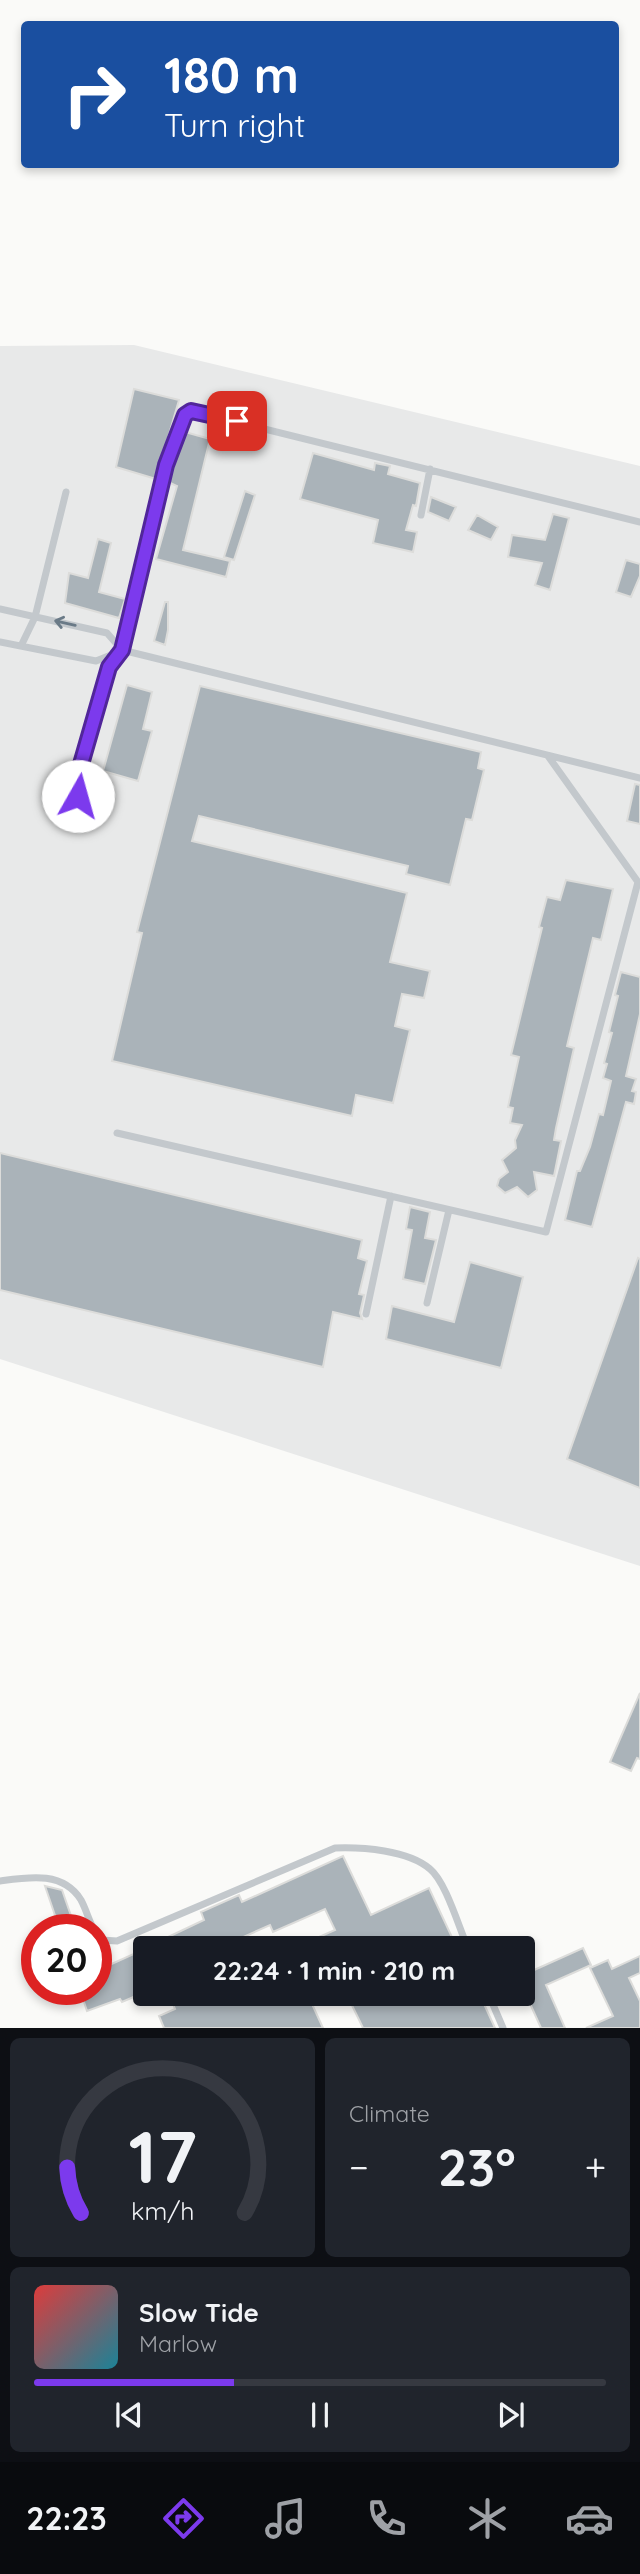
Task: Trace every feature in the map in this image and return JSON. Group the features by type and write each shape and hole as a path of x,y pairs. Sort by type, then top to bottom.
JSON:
{"lane":[{"path":"90,804 78,796 75,785 109,667 122,650 166,465 185,415 191,411 640,522"},
{"path":"421,515 430,469"},
{"path":"22,646 35,617 66,492"},
{"path":"0,609 107,633 122,650 640,778"},
{"path":"0,642 96,661 122,650"},
{"path":"117,1133 546,1232 639,883 548,756"},
{"path":"366,1314 391,1196"},
{"path":"427,1303 449,1209"},
{"path":"112,1941 117,1941 335,1848 363,1847 400,1856 430,1869 442,1887 463,1936"},
{"path":"0,1881 48,1877 69,1884 87,1914"},
{"path":"494,2006 503,2028"}],"shaded area":[{"path":"134,345 640,466 640,1566 0,1359 0,346"}],"building":[{"path":"134,389 179,400 156,479 116,467"},
{"path":"185,432 210,439 183,550 230,561 226,577 156,559 177,486 168,482"},
{"path":"313,453 374,470 375,463 390,466 388,474 420,483 416,506 413,505 406,530 417,532 413,552 373,543 378,520 300,499"},
{"path":"245,491 255,495 234,560 224,557"},
{"path":"431,497 456,507 449,521 428,512"},
{"path":"553,514 569,518 550,590 535,585 542,563 508,557 512,535 545,540"},
{"path":"477,515 498,527 491,540 468,530"},
{"path":"98,539 111,543 99,592 125,599 119,618 65,603 69,573 88,578"},
{"path":"626,560 640,564 640,576 631,597 616,592"},
{"path":"165,602 168,602 168,630 165,645 154,641"},
{"path":"127,685 152,692 143,729 152,731 138,781 103,771"},
{"path":"200,686 481,752 478,768 484,770 472,820 466,819 450,885 406,874 408,866 199,816 192,841 407,893 390,962 430,971 424,998 402,994 395,1026 410,1030 393,1103 356,1095 352,1116 112,1061 142,933 137,932"},
{"path":"635,784 640,785 640,824 627,821"},
{"path":"566,880 613,889 601,940 593,938 567,1046 574,1048 554,1140 561,1141 554,1176 534,1172 537,1190 528,1197 517,1187 505,1193 497,1186 499,1179 508,1172 502,1160 516,1148 515,1140 522,1125 510,1123 513,1108 508,1107 519,1057 511,1055 547,897 560,900"},
{"path":"621,972 640,977 640,1014 626,1076 636,1079 632,1091 636,1092 634,1104 626,1102 592,1227 565,1220 577,1171 580,1171 590,1147 599,1114 603,1115 611,1081 603,1078 607,1064 604,1063 612,1033 609,1032"},
{"path":"0,1153 362,1240 358,1258 367,1261 359,1294 364,1295 360,1313 362,1319 333,1312 323,1367 0,1290"},
{"path":"410,1207 430,1212 425,1238 436,1240 425,1284 403,1279 412,1230 406,1229"},
{"path":"638,1258 640,1259 640,1488 567,1459"},
{"path":"470,1262 523,1277 501,1368 386,1339 392,1306 454,1322"},
{"path":"640,1693 640,1759 637,1758 631,1771 610,1762"},
{"path":"343,1856 371,1915 429,1888 451,1936 321,1936 335,1930 325,1909 273,1932 270,1925 246,1936 170,1936 204,1920 201,1912 239,1895 242,1902"},
{"path":"45,1886 62,1890 70,1914 55,1914"},
{"path":"583,1948 591,1965 546,1985 565,2028 541,2028 531,2006 535,2006 535,1970"},
{"path":"133,1954 133,1997 122,2002 120,1999 112,2002 112,1964"},
{"path":"640,1956 640,1973 629,1978 640,2001 640,2028 586,2028 613,2016 590,1968 608,1960 612,1969"},
{"path":"85,2005 104,2005 87,2011"},
{"path":"174,2006 313,2006 323,2028 164,2028 159,2016 175,2009"},
{"path":"352,2006 485,2006 495,2028 363,2028"}],"route":[{"path":"78,796 75,785 109,667 122,650 166,465 185,415 191,411 237,421"}]}
